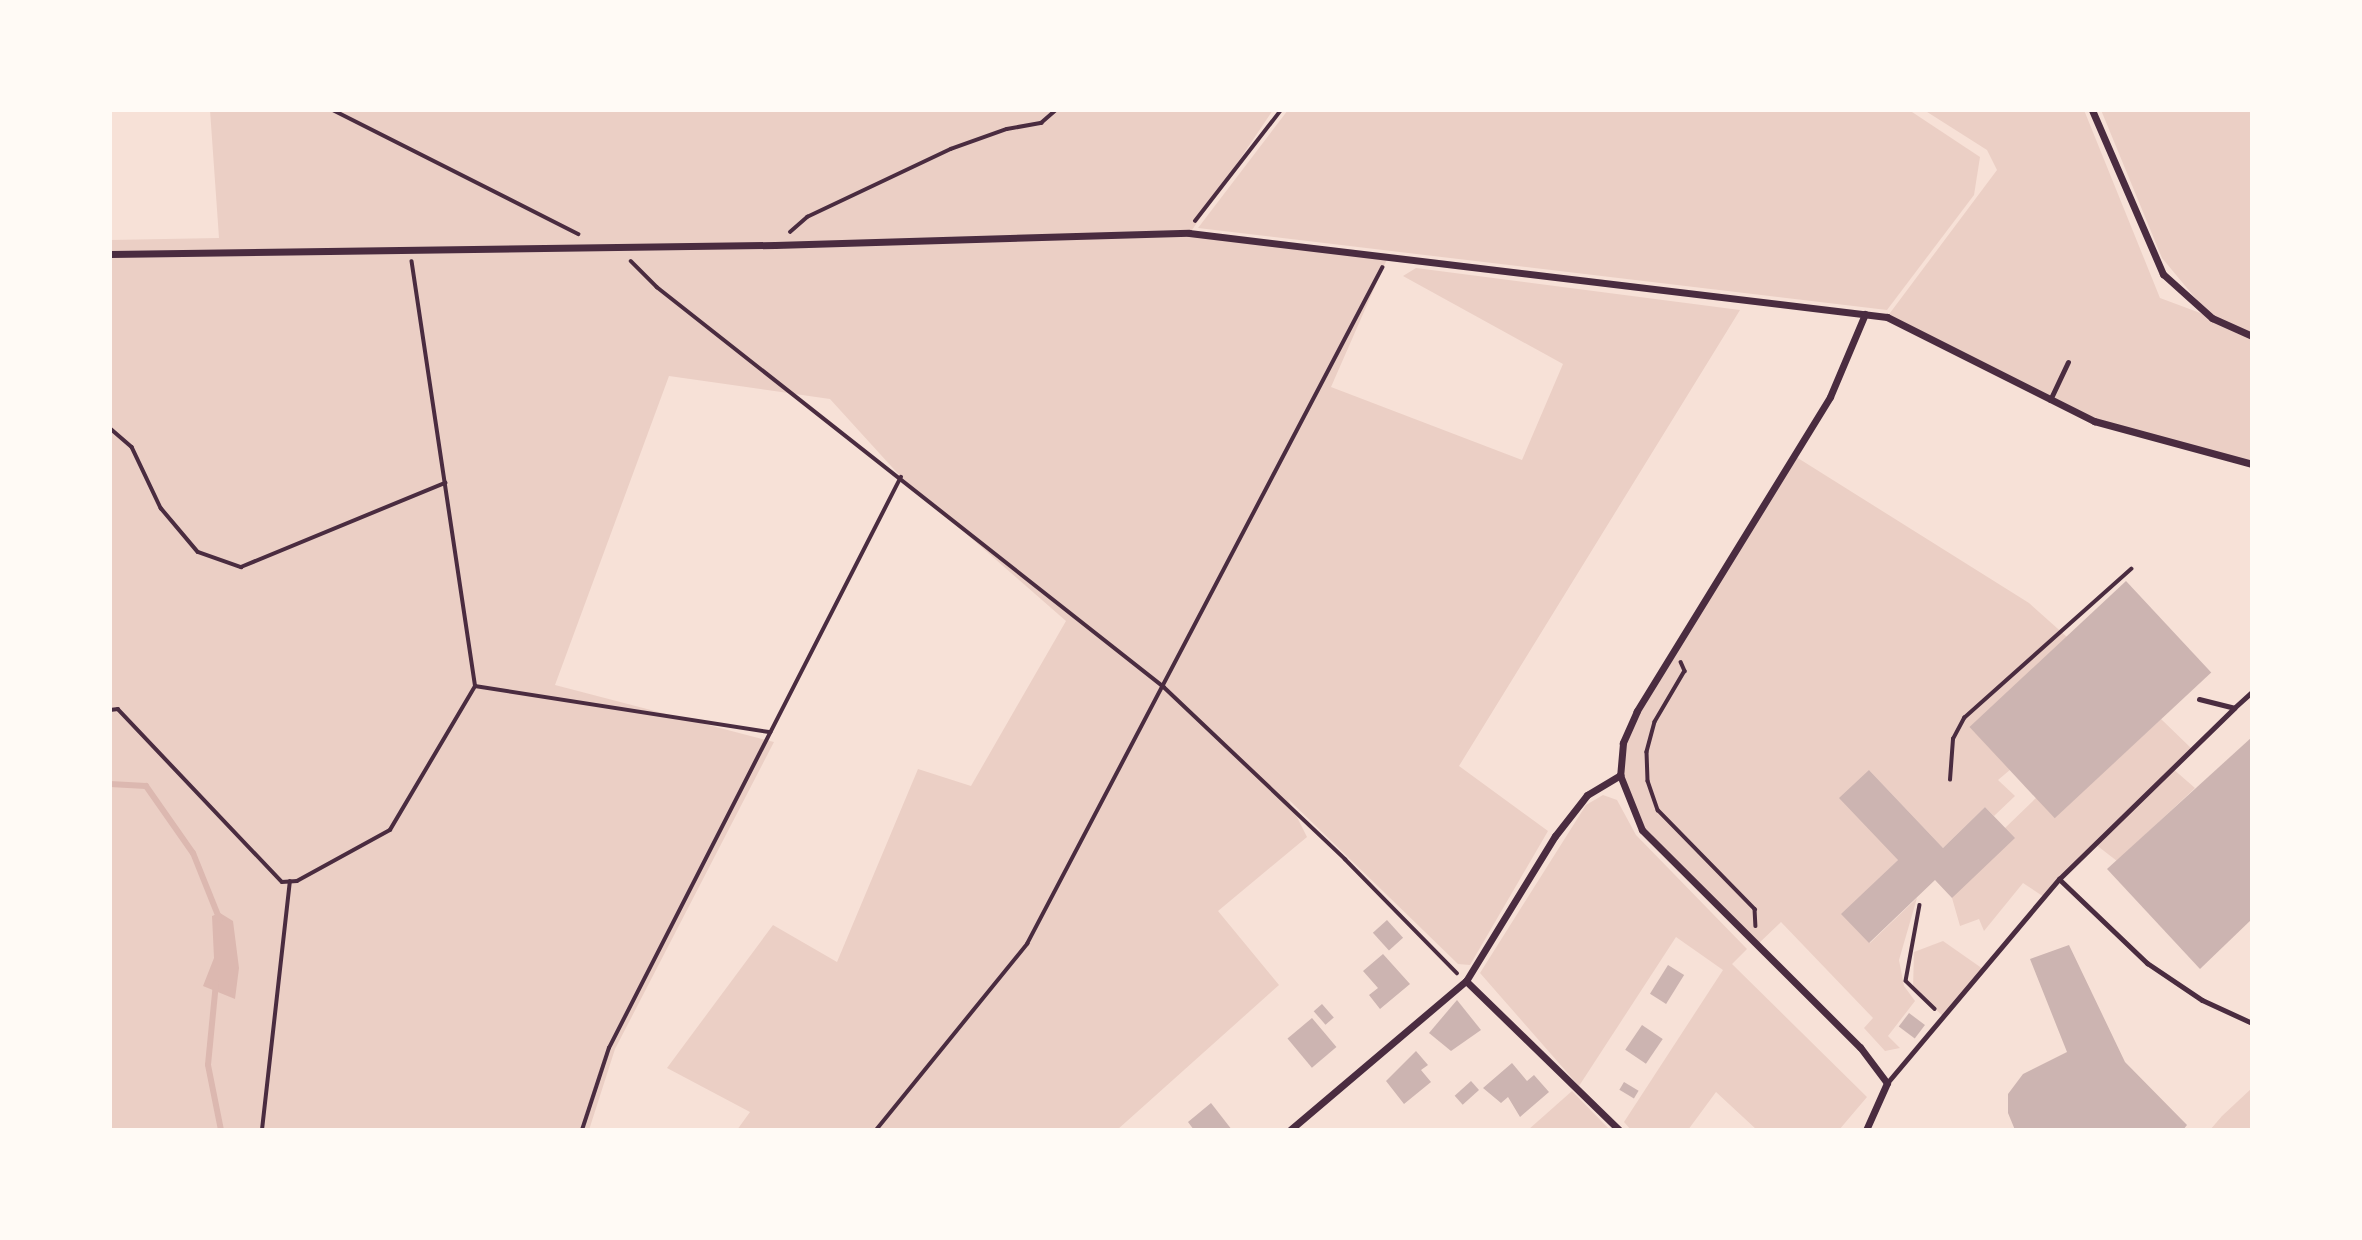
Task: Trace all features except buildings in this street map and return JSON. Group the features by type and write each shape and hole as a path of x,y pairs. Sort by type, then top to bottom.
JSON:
{"street":[{"path":"2092,110 2163,274 2212,318 2252,336"},
{"path":"110,254 775,245 1185,234 1887,317 2050,400 2131,433 2252,464"},
{"path":"1865,314 1830,397 1670,655 1623,743 1620,775 1642,830 1860,1047 1887,1083 1866,1130"},
{"path":"1290,1130 1466,981 1555,836 1587,795 1620,775"},
{"path":"1466,981 1619,1130"}],"lane":[{"path":"2050,400 2068,362"},
{"path":"1887,1083 2059,879 2252,692"},
{"path":"2199,699 2234,708"},
{"path":"2059,879 2147,962 2202,1000 2252,1023"}],"path":[{"path":"333,110 581,235"},
{"path":"775,245 819,211 951,149 1007,129 1041,123 1056,110"},
{"path":"1185,234 1281,110"},
{"path":"110,710 118,709 190,790 282,882 290,881 390,830 475,686 410,249"},
{"path":"876,1130 1027,944 1388,257"},
{"path":"628,258 657,287 1164,687 1466,981"},
{"path":"110,428 132,447 161,508 198,552 241,567 445,483"},
{"path":"582,1130 608,1048 901,477"},
{"path":"1950,780 1954,739 1964,718 2131,569"},
{"path":"1670,655 1685,671 1655,722 1647,752 1648,781 1658,810 1755,909 1759,921 1747,935"},
{"path":"475,686 770,732"},
{"path":"262,1130 290,881"},
{"path":"1920,905 1906,981 1944,1017"}],"shaded area":[{"path":"210,110 1273,110 1190,233 1388,257 1331,387 1522,460 1563,364 1403,276 1416,268 1740,310 1459,766 1548,831 1470,965 1458,964 1288,799 1307,837 1218,911 1279,985 1117,1130 737,1130 750,1112 667,1068 773,925 837,962 918,769 971,786 1066,621 901,477 830,399 669,376 555,685 774,742 615,1049 589,1130 110,1130 110,240 219,238"},
{"path":"1288,110 1909,110 1980,157 1974,195 1887,310 1198,228"},
{"path":"1924,110 2084,110 2160,298 2211,317 2162,258 2101,110 2252,110 2252,464 2094,421 1887,317 1997,170 1987,150"},
{"path":"1793,455 2029,603 2067,637 2011,769 1998,780 2015,796 1994,816 1985,807 1943,848 1869,770 1898,860 1842,914 1870,943 1917,898 1899,960 1904,986 1915,1001 1888,1036 1900,1048 1885,1051 1864,1028 1873,1018 1781,922 1757,945 1642,830 1620,775 1623,743 1637,711"},
{"path":"2161,719 2192,749 2172,768 2195,788 2117,861 2095,844 2044,897 2023,883 1984,931 1979,919 1960,926 1952,898 2005,828 2037,797 2056,816"},
{"path":"1603,795 1617,800 1636,835 1747,949 1732,964 1867,1097 1839,1130 1757,1130 1716,1092 1688,1130 1631,1130 1624,1122 1723,970 1676,937 1579,1086 1480,973 1586,805"},
{"path":"220,913 233,921 239,968 235,999 203,986 214,958 212,916"},
{"path":"1943,941 1983,969 1944,1017 1913,989 1914,952"},
{"path":"2252,1088 2252,1130 2210,1130 2222,1116"},
{"path":"1572,1091 1610,1130 1528,1130"}],"waterway":[{"path":"110,784 146,786 193,853 220,920"},
{"path":"216,983 208,1065 221,1130"}]}
